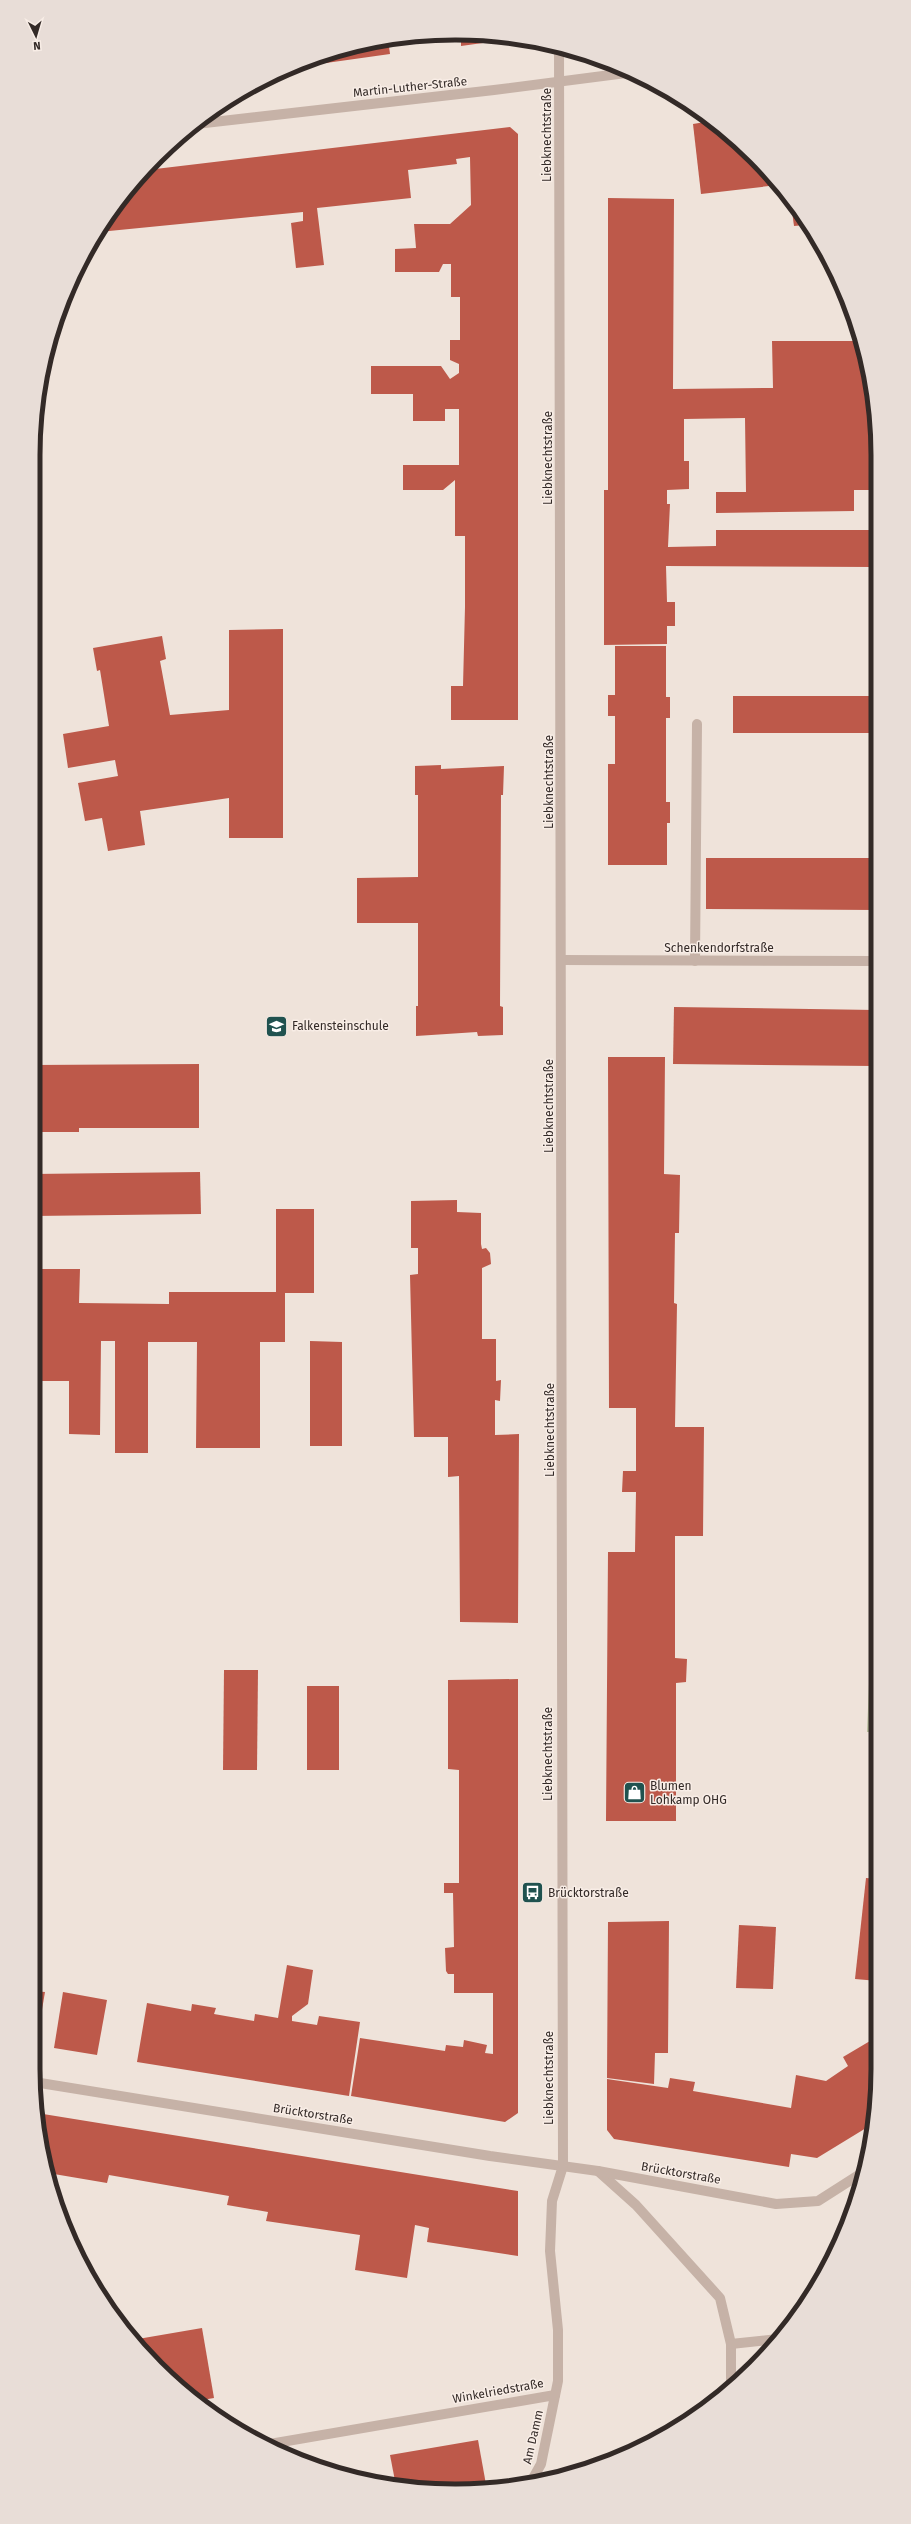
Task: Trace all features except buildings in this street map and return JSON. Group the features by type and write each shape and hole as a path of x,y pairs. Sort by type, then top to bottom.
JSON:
{"street":[{"name":"Liebknechtstraße","path":"560,53 563,2166"},
{"name":"Martin-Luther-Straße","path":"208,123 494,90 559,80 619,74"},
{"path":"695,961 698,724"},
{"name":"Schenkendorfstraße","path":"562,960 871,960"},
{"name":"Brücktorstraße","path":"41,2083 598,2171 776,2204 818,2200 857,2175"},
{"name":"Winkelriedstraße","path":"276,2443 555,2395 559,2364 558,2330 550,2252 552,2201 563,2166"},
{"path":"598,2171 636,2205 720,2298 731,2344 731,2379"},
{"path":"731,2344 770,2340"},
{"name":"Am Damm","path":"534,2476 542,2464 555,2395"}],"green space":[{"path":"871,1636 871,1732 867,1732"}],"place":[{"name":"Falkensteinschule","path":"276,1026"},
{"name":"Blumen Lohkamp OHG","path":"635,1793"},
{"name":"Brücktorstraße","path":"533,1893"}]}
